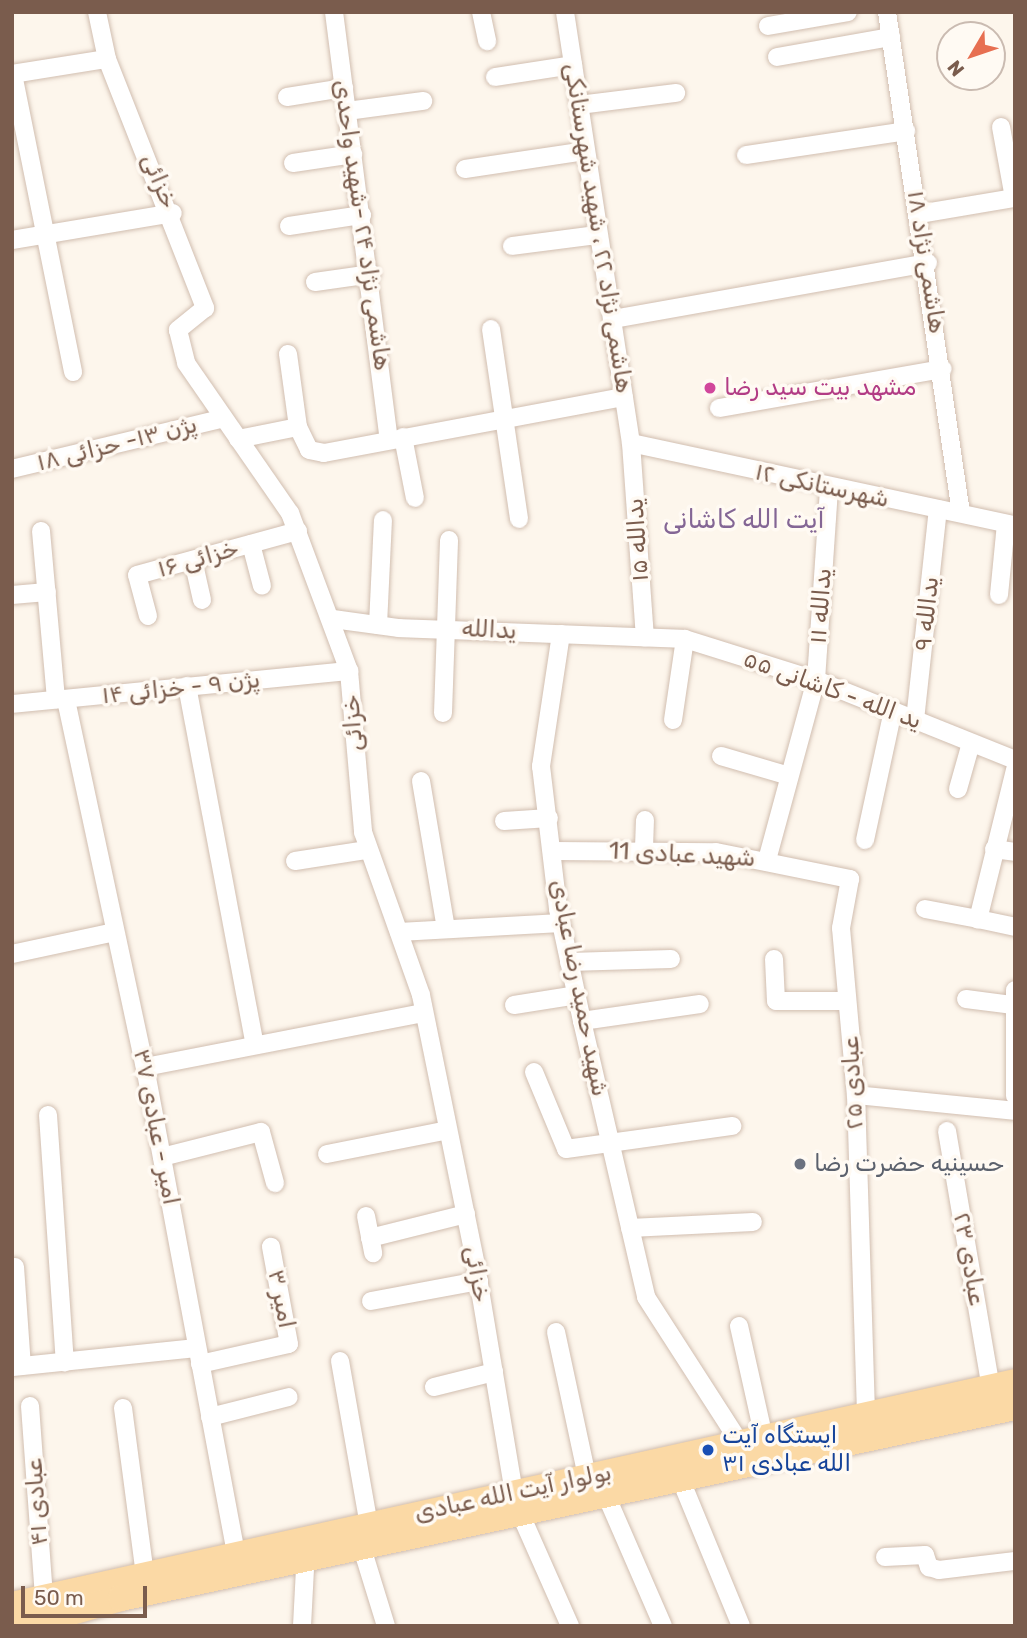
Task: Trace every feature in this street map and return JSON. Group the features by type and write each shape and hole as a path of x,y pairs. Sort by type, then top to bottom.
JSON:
{"main road":[{"name":"بولوار آیت الله عبادی","path":"517,1503 587,1477 1003,1385"},
{"name":"بولوار آیت الله عبادی","path":"22,1626 306,1550 517,1503 607,1494 1015,1407"},
{"name":"بولوار آیت الله عبادی","path":"12,1605 236,1555 306,1550"}],"street":[{"path":"97,13 104,12"},
{"name":"هاشمی نژاد ۲۴ -شهید واحدی","path":"334,12 396,438 415,498"},
{"path":"481,12 487,41"},
{"name":"هاشمی نژاد ۲۲ ، شهید شهرستانکی","path":"565,12 597,235 613,319 631,443"},
{"path":"768,26 848,12"},
{"name":"هاشمی نژاد ۱۸","path":"887,12 928,263 961,513"},
{"name":"خزائی","path":"97,13 107,59 173,213 205,308 178,330 186,363 298,531 334,619 349,671 367,850 399,932 424,1013 479,1281 517,1503 570,1626"},
{"path":"777,57 891,37"},
{"path":"73,372 13,74 107,59"},
{"path":"495,77 573,65"},
{"path":"287,97 344,88"},
{"path":"579,105 676,93"},
{"path":"347,111 423,101"},
{"path":"919,214 1015,198 1001,127"},
{"path":"746,155 906,131"},
{"path":"465,169 585,151"},
{"path":"293,163 353,154"},
{"path":"12,240 173,213"},
{"path":"289,226 362,215"},
{"path":"512,246 597,235"},
{"path":"613,319 928,263"},
{"path":"315,282 371,274"},
{"path":"491,329 519,519"},
{"path":"288,354 298,427 316,453 624,397"},
{"path":"719,408 943,369"},
{"name":"پژن ۱۳- حزائی ۱۸","path":"12,469 221,419"},
{"path":"238,439 298,427"},
{"name":"شهرستانکی ۱۲","path":"631,443 829,490 1010,524"},
{"name":"یدالله ۱۵","path":"631,443 645,637"},
{"name":"یدالله ۱۱","path":"767,860 786,775 816,680 829,490"},
{"name":"یدالله ۹","path":"915,720 938,509"},
{"path":"378,625 383,520"},
{"path":"999,595 1010,524"},
{"name":"امیر - عبادی ۳۷","path":"41,531 61,700 145,1067 236,1555"},
{"name":"خزائی ۱۶","path":"148,616 137,575 298,531"},
{"path":"443,713 442,627 449,540"},
{"path":"251,544 262,586"},
{"path":"193,560 202,600"},
{"path":"12,595 47,592"},
{"name":"یدالله","path":"334,619 378,625 645,637"},
{"name":"شهید حمید رضا عبادی","path":"561,634 541,766 561,923 646,1297 752,1441"},
{"name":"ید الله - کاشانی ۵۵","path":"645,637 685,639 816,680 1015,760"},
{"path":"673,720 685,639"},
{"name":"پژن ۹ - خزائی ۱۴","path":"12,704 349,671"},
{"path":"187,686 254,1042"},
{"path":"865,840 892,709"},
{"path":"958,789 971,743"},
{"path":"721,756 786,775"},
{"path":"978,919 1015,770"},
{"path":"421,781 446,929"},
{"path":"504,821 549,818"},
{"path":"644,849 645,820"},
{"name":"شهید عبادی 11","path":"553,851 644,849 767,860 850,878"},
{"path":"994,849 1015,852"},
{"path":"295,861 367,850"},
{"name":"عبادی ۲۵","path":"850,878 841,928 856,1095 866,1415"},
{"path":"925,909 1015,927"},
{"path":"399,932 561,923"},
{"path":"12,954 115,932"},
{"path":"569,962 671,959"},
{"path":"774,959 776,1001 847,1001"},
{"path":"514,1005 577,995"},
{"path":"966,999 1014,998 1015,1096"},
{"path":"582,1021 700,1004"},
{"path":"145,1067 254,1042 424,1013"},
{"path":"534,1072 566,1149 733,1126"},
{"path":"856,1095 1015,1111"},
{"path":"48,1115 65,1362"},
{"path":"327,1154 448,1130"},
{"name":"عبادی ۲۳","path":"947,1131 1003,1385"},
{"path":"162,1157 261,1132 275,1183"},
{"path":"366,1216 372,1245 466,1214"},
{"path":"630,1228 753,1222"},
{"name":"امیر ۳","path":"199,1356 289,1344 271,1247"},
{"path":"15,1267 17,1367 199,1356"},
{"path":"371,1301 479,1281"},
{"path":"739,1326 752,1441"},
{"path":"555,1332 587,1477"},
{"path":"340,1361 366,1537 386,1626"},
{"path":"434,1387 494,1373"},
{"path":"210,1417 289,1397"},
{"name":"عبادی ۴۱","path":"30,1406 44,1598"},
{"path":"122,1408 145,1576"},
{"path":"680,1478 741,1626"},
{"path":"607,1494 663,1626"},
{"path":"302,1626 306,1550"},
{"path":"885,1557 925,1556 929,1567 939,1570 1015,1562"}],"place":[{"name":"مشهد بيت سيد رضا","path":"710,388"},
{"name":"حسینیه حضرت رضا","path":"800,1164"},
{"name":"ایستگاه آیت الله عبادی ۳۱","path":"708,1450"}],"district":[{"name":"آیت الله کاشانی","path":"744,520"}]}
